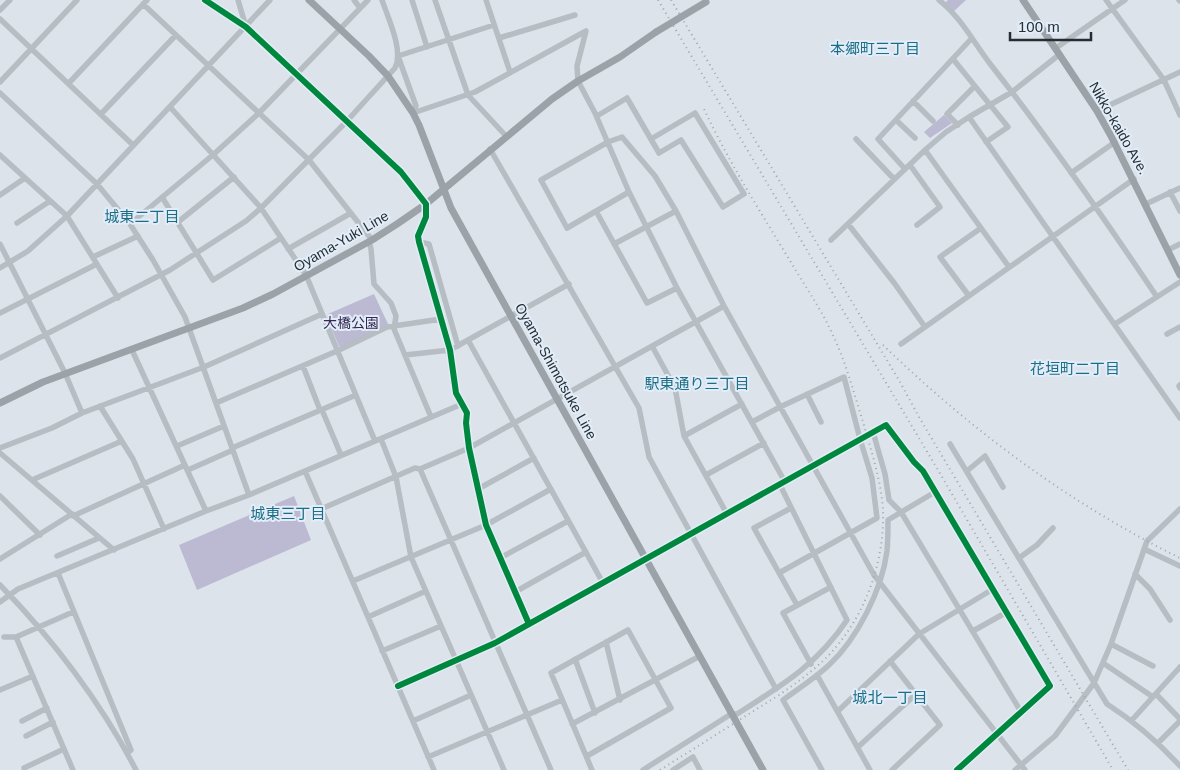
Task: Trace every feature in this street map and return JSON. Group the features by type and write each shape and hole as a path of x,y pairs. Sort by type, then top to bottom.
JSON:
{"main road":[{"name":"Oyama-Shimotsuke Line","path":"309,0 388,76 413,113 451,208 763,770"},
{"name":"Nikko-kaido Ave.","path":"1023,0 1097,110 1134,178 1180,275"},
{"name":"Oyama-Yuki Line","path":"0,403 65,373 190,329 243,308 273,294 370,241 426,204 552,98 708,1"}],"street":[{"path":"0,10 10,0"},
{"path":"0,82 77,0"},
{"path":"204,0 246,27 401,172 426,204 426,218 418,236 419,242 450,350 456,393 467,414 466,423 469,448 486,525 529,624"},
{"path":"238,0 246,27"},
{"path":"0,268 41,240 67,216 270,0"},
{"path":"354,0 360,8"},
{"path":"130,224 214,154 259,113 368,0"},
{"path":"382,0 398,56 416,106 413,113"},
{"path":"412,0 428,47"},
{"path":"435,0 471,101 506,136"},
{"path":"486,0 510,72"},
{"path":"939,0 964,26 1072,173 1157,297"},
{"path":"1106,0 1164,80 1180,115"},
{"path":"831,240 925,150 969,117 1012,92 1058,51 1125,0"},
{"path":"69,83 145,2 176,35 309,160 351,213 370,241 374,284 391,303 396,316 394,329 431,418"},
{"path":"499,38 575,15"},
{"path":"0,19 133,145"},
{"path":"398,56 494,25"},
{"path":"413,113 468,95 586,31 577,66 578,81 597,116 629,192 677,288 764,443 791,508 847,620 831,643 811,664 737,714 731,714 643,770"},
{"path":"101,114 176,35"},
{"path":"917,225 940,207 907,167 878,140 972,38"},
{"path":"0,358 118,298 196,253 246,221 346,122 395,68 398,56"},
{"path":"953,59 1008,127 986,142"},
{"path":"1097,110 1180,72"},
{"path":"958,125 947,114 975,86"},
{"path":"0,93 97,184 138,236 185,317 249,495"},
{"path":"597,116 627,98 650,139 658,153 681,140 723,207 744,194 695,113 650,139"},
{"path":"913,101 933,121"},
{"path":"170,107 261,208 306,275 356,395 396,477 411,557 504,770"},
{"path":"969,117 1180,418"},
{"path":"896,120 915,138"},
{"path":"629,192 567,228 541,180 622,136 655,176 676,211 724,306 850,533 880,581 919,634 1023,767"},
{"path":"856,140 894,179"},
{"path":"1072,173 1115,142"},
{"path":"490,149 639,408 649,457 776,689"},
{"path":"925,150 1009,267"},
{"path":"0,155 67,216 118,298"},
{"path":"178,222 234,177"},
{"path":"0,194 25,178"},
{"path":"901,344 1134,178"},
{"path":"1146,204 1180,188"},
{"path":"1170,192 1180,211"},
{"path":"162,197 213,280 281,238"},
{"path":"17,223 50,201"},
{"path":"614,244 676,211"},
{"path":"596,212 647,303 677,288"},
{"path":"288,249 351,213"},
{"path":"848,224 895,284 925,327"},
{"path":"969,296 940,257 981,228"},
{"path":"93,257 138,236"},
{"path":"419,242 429,244 458,346"},
{"path":"0,244 65,373 82,413"},
{"path":"1168,250 1180,244"},
{"path":"0,313 97,264"},
{"path":"1115,324 1180,282"},
{"path":"405,355 450,350 569,284"},
{"path":"321,509 415,468 420,469 469,448 724,306"},
{"path":"0,448 52,428 82,413 204,367 322,314"},
{"path":"216,403 338,351 387,327 449,314"},
{"path":"1167,334 1180,327"},
{"path":"468,340 603,583"},
{"path":"652,346 674,388 684,436 727,514"},
{"path":"132,350 206,511"},
{"path":"303,366 341,455"},
{"path":"752,422 844,377 872,478 877,518 779,573"},
{"path":"807,394 821,422"},
{"path":"0,559 72,515 233,449 356,395"},
{"path":"0,602 18,589 249,495 462,404"},
{"path":"684,436 742,404"},
{"path":"100,406 134,459 164,529"},
{"path":"398,686 495,643 886,425 923,471 1050,686 996,732 956,770"},
{"path":"177,446 224,426"},
{"path":"873,432 885,474 889,500 901,512 1021,712"},
{"path":"32,480 102,448 122,441"},
{"path":"706,475 764,443"},
{"path":"950,444 1107,704 1132,720 1180,766"},
{"path":"0,453 114,550"},
{"path":"967,471 985,456 1003,487"},
{"path":"478,489 534,458"},
{"path":"420,469 551,770"},
{"path":"305,471 434,770"},
{"path":"353,581 486,525 551,489"},
{"path":"822,770 783,700 817,675 841,652 855,632 880,581 887,551 888,520 935,492"},
{"path":"1,499 40,535"},
{"path":"791,508 754,528 797,606"},
{"path":"1015,770 1023,767 1056,736 1094,683 1111,644 1147,541 1180,509"},
{"path":"500,558 568,520"},
{"path":"1019,558 1037,545 1053,528"},
{"path":"57,556 99,538"},
{"path":"1144,549 1180,566"},
{"path":"515,592 586,552"},
{"path":"58,573 131,750 127,753"},
{"path":"1135,574 1150,589 1170,620"},
{"path":"0,585 39,627 85,688 136,770"},
{"path":"811,664 783,614 831,587"},
{"path":"838,711 919,634 993,590"},
{"path":"368,617 426,591"},
{"path":"4,637 16,636 73,612"},
{"path":"973,631 1007,612"},
{"path":"382,651 441,626"},
{"path":"587,756 672,708 628,630 551,673 592,770"},
{"path":"16,636 73,770"},
{"path":"606,642 620,700"},
{"path":"1111,644 1153,666"},
{"path":"572,724 700,656"},
{"path":"575,659 595,713"},
{"path":"890,661 940,725 892,770"},
{"path":"1103,663 1154,695 1180,720 1158,743"},
{"path":"1132,720 1180,668"},
{"path":"817,675 870,770"},
{"path":"0,690 33,676"},
{"path":"858,747 916,694"},
{"path":"413,721 471,696"},
{"path":"428,757 562,700"},
{"path":"22,721 47,708"},
{"path":"26,736 53,722"},
{"path":"24,768 64,749"},
{"path":"673,770 693,757 700,770"}],"green space":[{"path":"948,0 966,0 953,12 945,3"},
{"path":"944,115 952,123 930,138 924,132"},
{"name":"大橋公園","path":"374,294 388,324 342,347 339,346 327,318 328,314"},
{"path":"294,496 311,540 197,590 179,545"}],"railway":[{"path":"658,0 938,470 1113,770"},
{"path":"671,0 900,382 1128,770"},
{"path":"660,770 779,695 824,660 838,645 850,628 869,591 880,551 883,530 882,499 875,465 852,386 835,340 819,308 736,171 703,107"},
{"path":"883,345 951,407 1023,463 1100,514 1180,558"}],"cycle path":[{"path":"205,0 246,27 401,172 426,204 426,217 418,236 419,242 450,350 456,393 467,413 466,423 469,448 486,525 529,624"},
{"path":"398,686 495,643 886,425 923,471 1050,686 957,770"}],"district":[{"name":"本郷町三丁目","path":"875,49"},
{"name":"城東二丁目","path":"142,217"},
{"name":"花垣町二丁目","path":"1075,369"},
{"name":"駅東通り三丁目","path":"697,384"},
{"name":"城東三丁目","path":"288,514"},
{"name":"城北一丁目","path":"890,698"}]}
